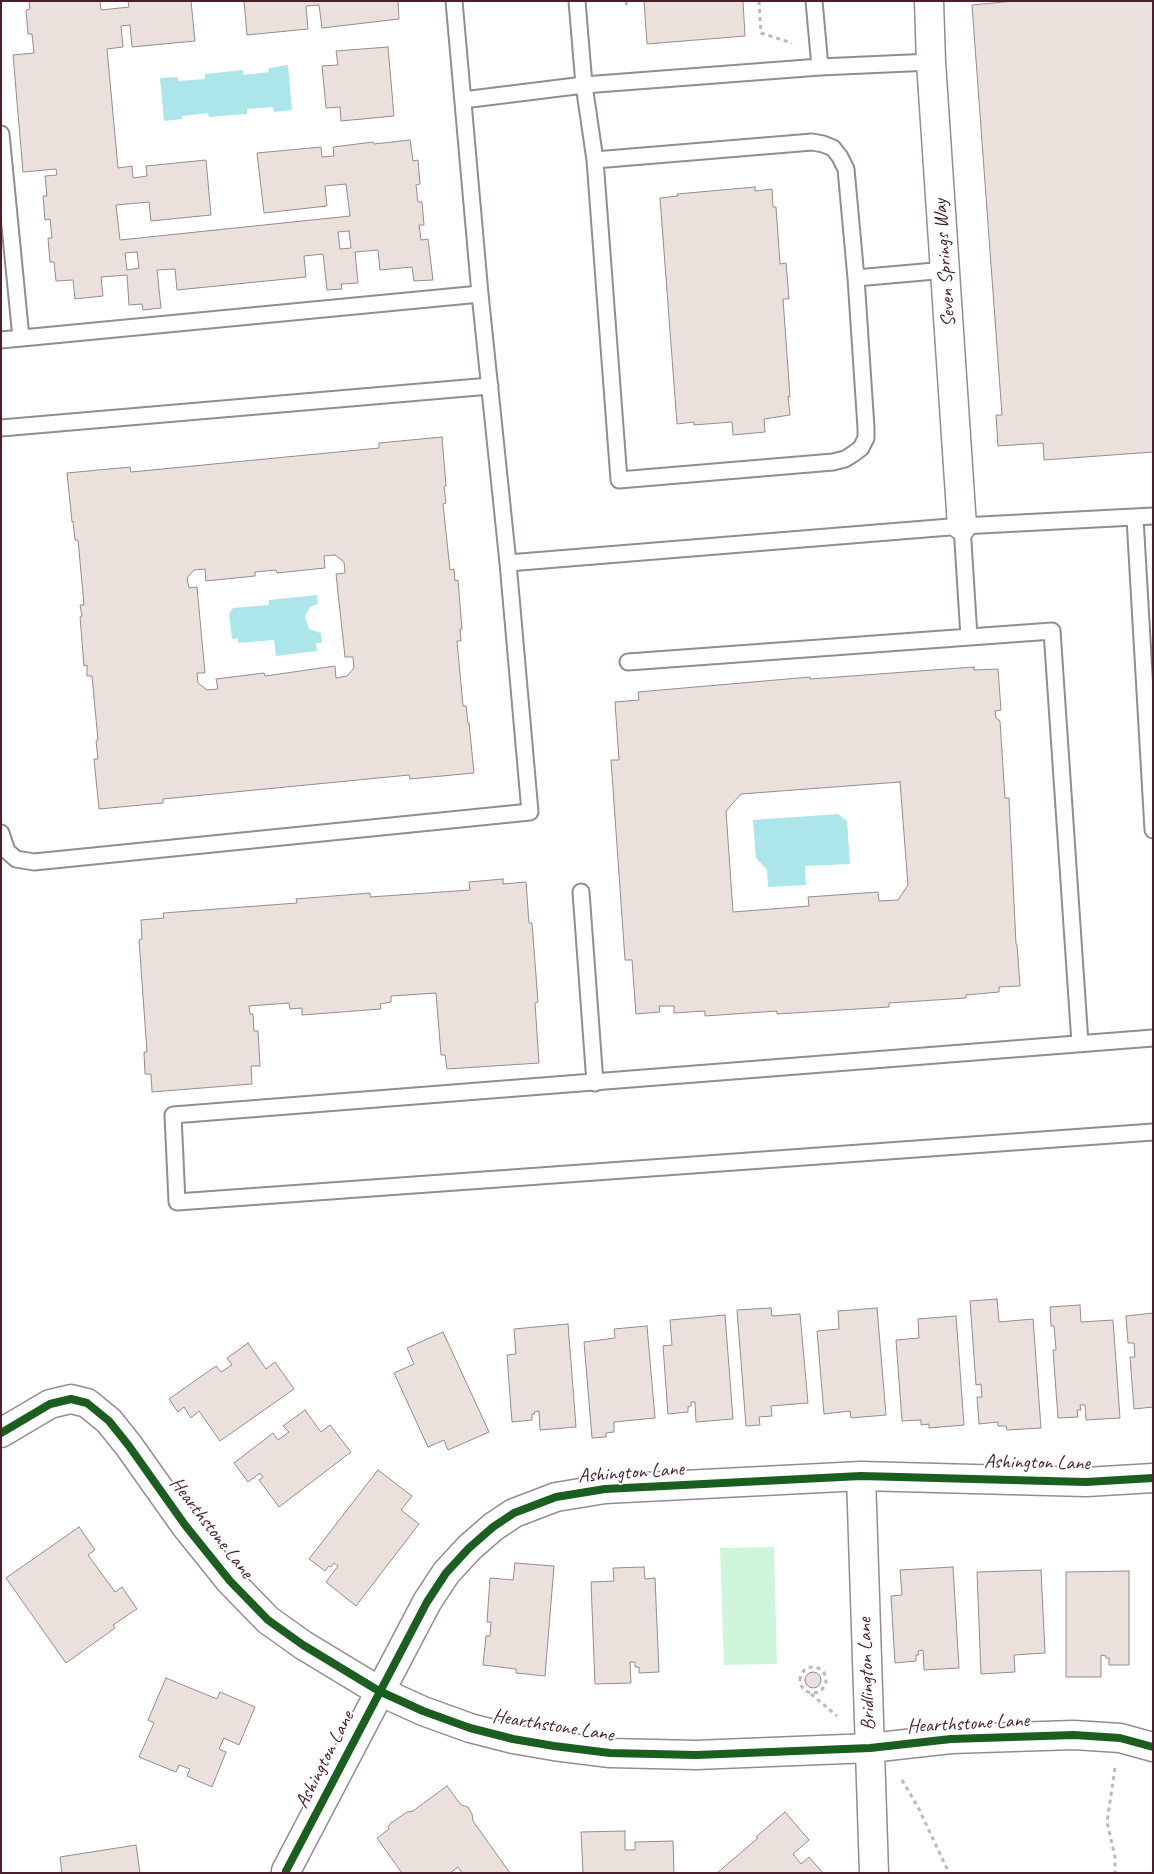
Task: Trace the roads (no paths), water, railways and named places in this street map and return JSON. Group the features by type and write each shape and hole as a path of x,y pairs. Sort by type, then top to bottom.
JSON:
{"street":[{"name":"Seven Springs Way","path":"929,1 931,62 962,526"},
{"name":"Hearthstone Lane","path":"1,1433 50,1404 66,1400 78,1400 87,1403 109,1421 185,1525 230,1581 268,1620 303,1645 379,1691 424,1711 470,1728 530,1742 610,1753 696,1755 870,1748 951,1739 1074,1735 1120,1738 1153,1747"},
{"name":"Ashington Lane","path":"286,1871 427,1602 446,1573 469,1548 492,1527 521,1510 556,1497 605,1489 861,1476 1086,1482 1153,1478"},
{"name":"Bridlington Lane","path":"861,1476 874,1873"}],"lane":[{"path":"1,832 6,851 16,859 34,862 530,812 454,1"},
{"path":"577,1 584,86 595,160 620,480 833,462 845,459 861,448 866,438 866,428 856,278 846,169 840,157 832,148 812,142 595,160"},
{"path":"814,1 819,60"},
{"path":"463,100 819,60 931,62"},
{"path":"1,134 21,338"},
{"path":"856,278 946,270"},
{"path":"1,340 480,294"},
{"path":"1,428 490,386"},
{"path":"508,563 962,526 1153,516"},
{"path":"1135,518 1153,830"},
{"path":"962,526 969,637"},
{"path":"628,662 1052,631 1080,1042"},
{"path":"581,892 595,1082"},
{"path":"1153,1038 1080,1042 173,1115 178,1202 1153,1132"}],"water":[{"path":"288,65 292,110 274,112 273,107 247,109 247,114 209,117 208,113 182,116 182,119 164,121 160,78 178,77 178,81 205,79 205,74 243,70 243,75 269,72 269,68"},
{"path":"317,595 318,604 310,607 305,616 309,629 321,633 322,643 316,643 317,651 276,656 274,640 238,643 238,638 232,639 229,614 233,608 269,605 269,600"},
{"path":"838,814 847,821 850,864 805,866 806,885 768,887 767,870 756,858 753,820"}]}
